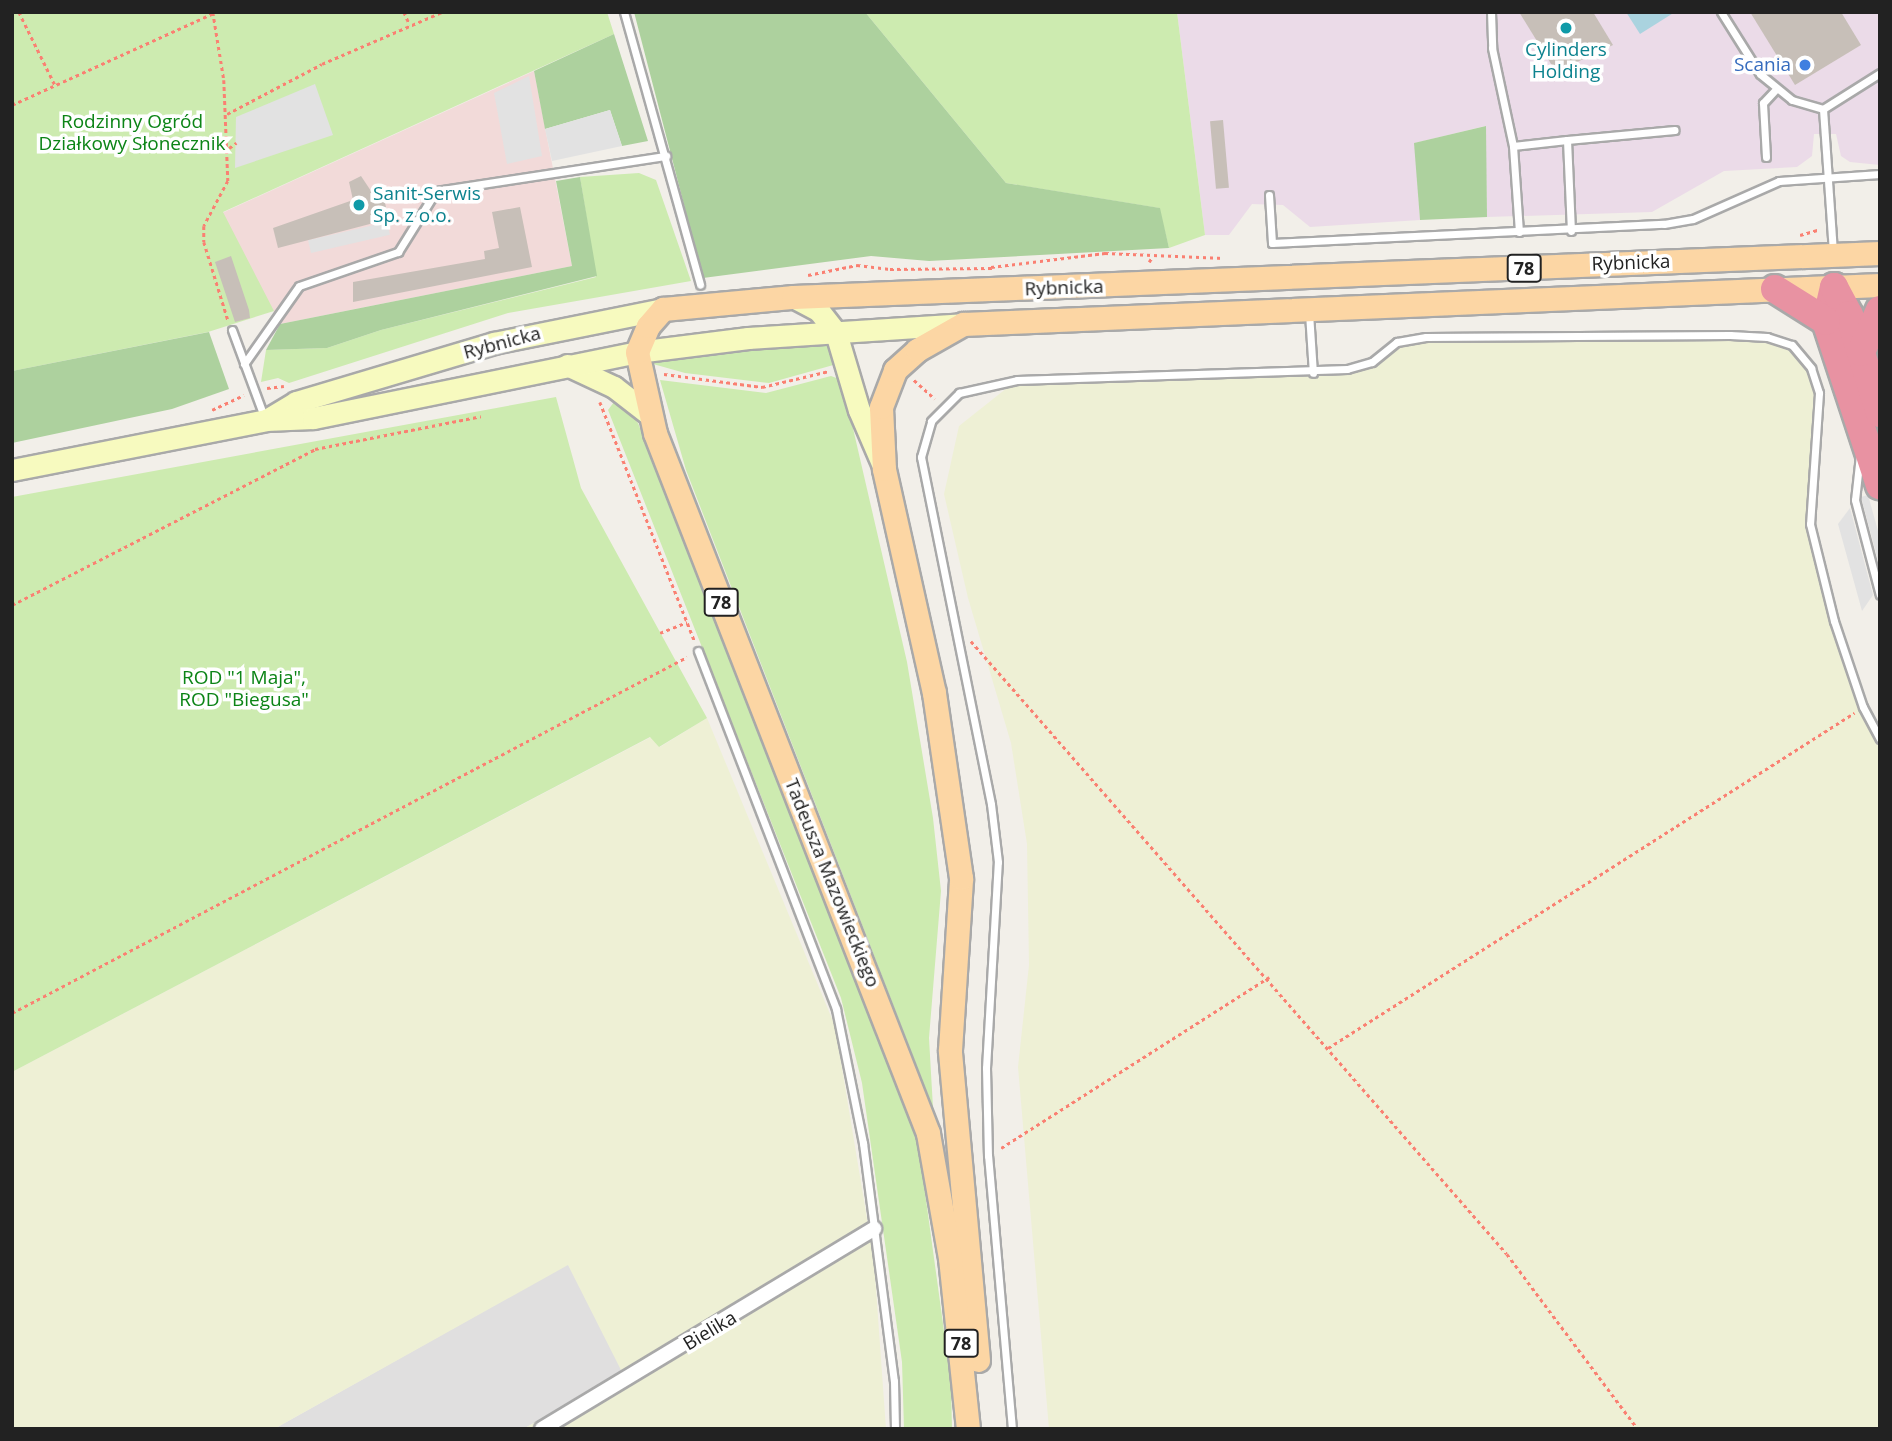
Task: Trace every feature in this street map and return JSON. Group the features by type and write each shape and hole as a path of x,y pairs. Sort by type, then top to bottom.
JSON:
{"highway":[{"path":"1826,321 1834,287"},
{"path":"1834,287 1861,352 1880,485"},
{"path":"1774,289 1826,321 1869,414"},
{"path":"1861,352 1880,310"}],"main road":[{"name":"Rybnicka","path":"266,420 296,402 495,343 663,309 793,297 1880,253"},
{"path":"1833,255 1834,287"},
{"name":"78","path":"1309,309 1880,285"},
{"path":"793,297 819,312 836,333 859,410 884,469"},
{"path":"637,352 644,332 663,309"},
{"name":"Rybnicka","path":"12,470 266,420 313,418 567,365 712,341 962,324 1309,309"},
{"name":"78","path":"962,324 917,350 891,376 881,407 884,469 932,680 958,843 961,931 950,1050 982,1429"},
{"name":"Tadeusza Mazowieckiego","path":"637,352 650,415 928,1133 948,1247 968,1429"},
{"path":"567,365 614,387 650,415"}],"street":[{"name":"Bielika","path":"542,1429 874,1229"}],"lane":[{"path":"624,12 700,285"},
{"path":"1491,12 1492,48 1513,146 1519,232"},
{"path":"1721,12 1775,90 1823,109"},
{"path":"1823,109 1880,73"},
{"path":"1766,157 1763,103 1775,90"},
{"path":"1823,109 1833,255"},
{"path":"1513,146 1675,130"},
{"path":"1567,140 1571,231"},
{"path":"244,364 299,286 398,252 416,217 436,191 666,156"},
{"path":"1269,195 1272,243 1571,231 1693,219 1779,181 1880,174"},
{"path":"1309,309 1313,373"},
{"path":"232,330 266,420"},
{"path":"1012,1429 988,1156 986,1068 998,862 991,804 921,457 923,438 942,406 975,386 1017,380 1313,373 1372,362 1397,342 1426,337 1730,335 1767,337 1792,345 1811,368 1819,393 1810,524 1834,621 1863,708 1880,739"},
{"path":"1869,414 1856,500 1880,595"},
{"path":"698,651 836,1009 854,1085 874,1229 895,1429"}],"path":[{"path":"19,12 55,85"},
{"path":"12,105 214,12 227,114 228,181 204,226 204,242 232,330"},
{"path":"404,12 410,26"},
{"path":"227,114 322,64 442,12"},
{"path":"229,148 236,143"},
{"path":"988,267 1058,256 1152,257"},
{"path":"654,373 762,387 841,371"},
{"path":"908,377 942,406"},
{"path":"12,1013 698,651 599,400"},
{"path":"12,605 315,449 481,416"},
{"path":"660,632 687,622"},
{"path":"957,640 972,642 1269,977 1507,1254 1638,1429"},
{"path":"1328,1048 1863,708"},
{"path":"988,1156 1269,977"}],"shaded area":[{"path":"1177,12 1880,12 1880,165 1850,162 1841,156 1836,134 1814,134 1812,156 1797,167 1724,171 1652,212 1487,217 1485,126 1415,143 1420,220 1310,227 1283,205 1252,204 1229,235 1205,235"},
{"path":"534,71 572,266 280,324 222,213"},
{"path":"529,76 542,156 507,164 494,93"},
{"path":"315,84 333,135 235,168 236,117"},
{"path":"610,110 622,146 552,161 545,129"},
{"path":"387,222 390,235 311,253 308,240"},
{"path":"1868,495 1880,538 1880,568 1861,497"},
{"path":"1850,508 1873,595 1862,611 1838,524"},
{"path":"568,1264 624,1374 523,1429 274,1429"}],"green space":[{"name":"Rodzinny Ogród Działkowy Słonecznik","path":"12,12 607,12 614,34 223,212 274,311 208,332 12,371"},
{"path":"634,12 865,12 1006,183 1160,208 1169,248 929,261 871,256 703,278"},
{"path":"865,12 1177,12 1205,235 1169,248 1159,208 1006,183"},
{"path":"614,34 648,141 622,146 610,110 545,129 534,71"},
{"path":"1486,126 1487,217 1420,220 1414,143"},
{"path":"639,173 656,180 691,281 508,313 289,383 278,378 261,382 266,350 327,348 381,330 596,277 580,177"},
{"path":"580,177 597,276 381,330 327,348 266,350 280,324 572,266 556,181"},
{"path":"209,332 229,389 172,409 12,443 12,371"},
{"path":"1426,337 1767,337 1792,345 1811,368 1819,393 1810,524 1834,621 1863,707 1880,739 1880,1429 1049,1429 1018,1067 1029,965 1027,844 1011,743 968,598 944,494 959,426 1017,380 1313,373 1372,362 1397,342"},
{"path":"828,343 837,364 769,383 685,373 653,364 655,359 686,354"},
{"path":"831,376 842,380 907,662 933,818 941,891 929,1038 933,1108 686,470 660,380 766,393"},
{"name":"ROD \"1 Maja\", ROD \"Biegusa\"","path":"556,397 581,488 707,718 659,747 650,737 12,1072 12,497"},
{"path":"617,398 638,423 917,1134 951,1382 952,1429 904,1429 902,1362 862,1083 841,998 608,410"},
{"path":"707,718 835,1026 874,1261 886,1429 523,1429 623,1374 568,1265 274,1429 12,1429 12,1072 651,737 660,747"}],"water":[{"path":"1626,12 1675,12 1640,34"}],"building":[{"name":"Cylinders Holding","path":"1519,12 1593,12 1613,45 1556,72"},
{"name":"Scania","path":"1750,12 1841,12 1861,45 1795,85"},
{"path":"1223,120 1229,188 1216,189 1210,121"},
{"name":"Sanit-Serwis Sp. z o.o.","path":"361,176 377,200 384,199 389,219 278,248 273,228 353,200 349,182"},
{"path":"520,207 532,267 353,302 353,282 485,259 484,251 499,248 492,212"},
{"path":"231,256 250,318 235,322 215,262"}],"place":[{"name":"Cylinders Holding","path":"1566,28"},
{"name":"Scania","path":"1805,65"},
{"name":"Sanit-Serwis Sp. z o.o.","path":"359,205"}]}
